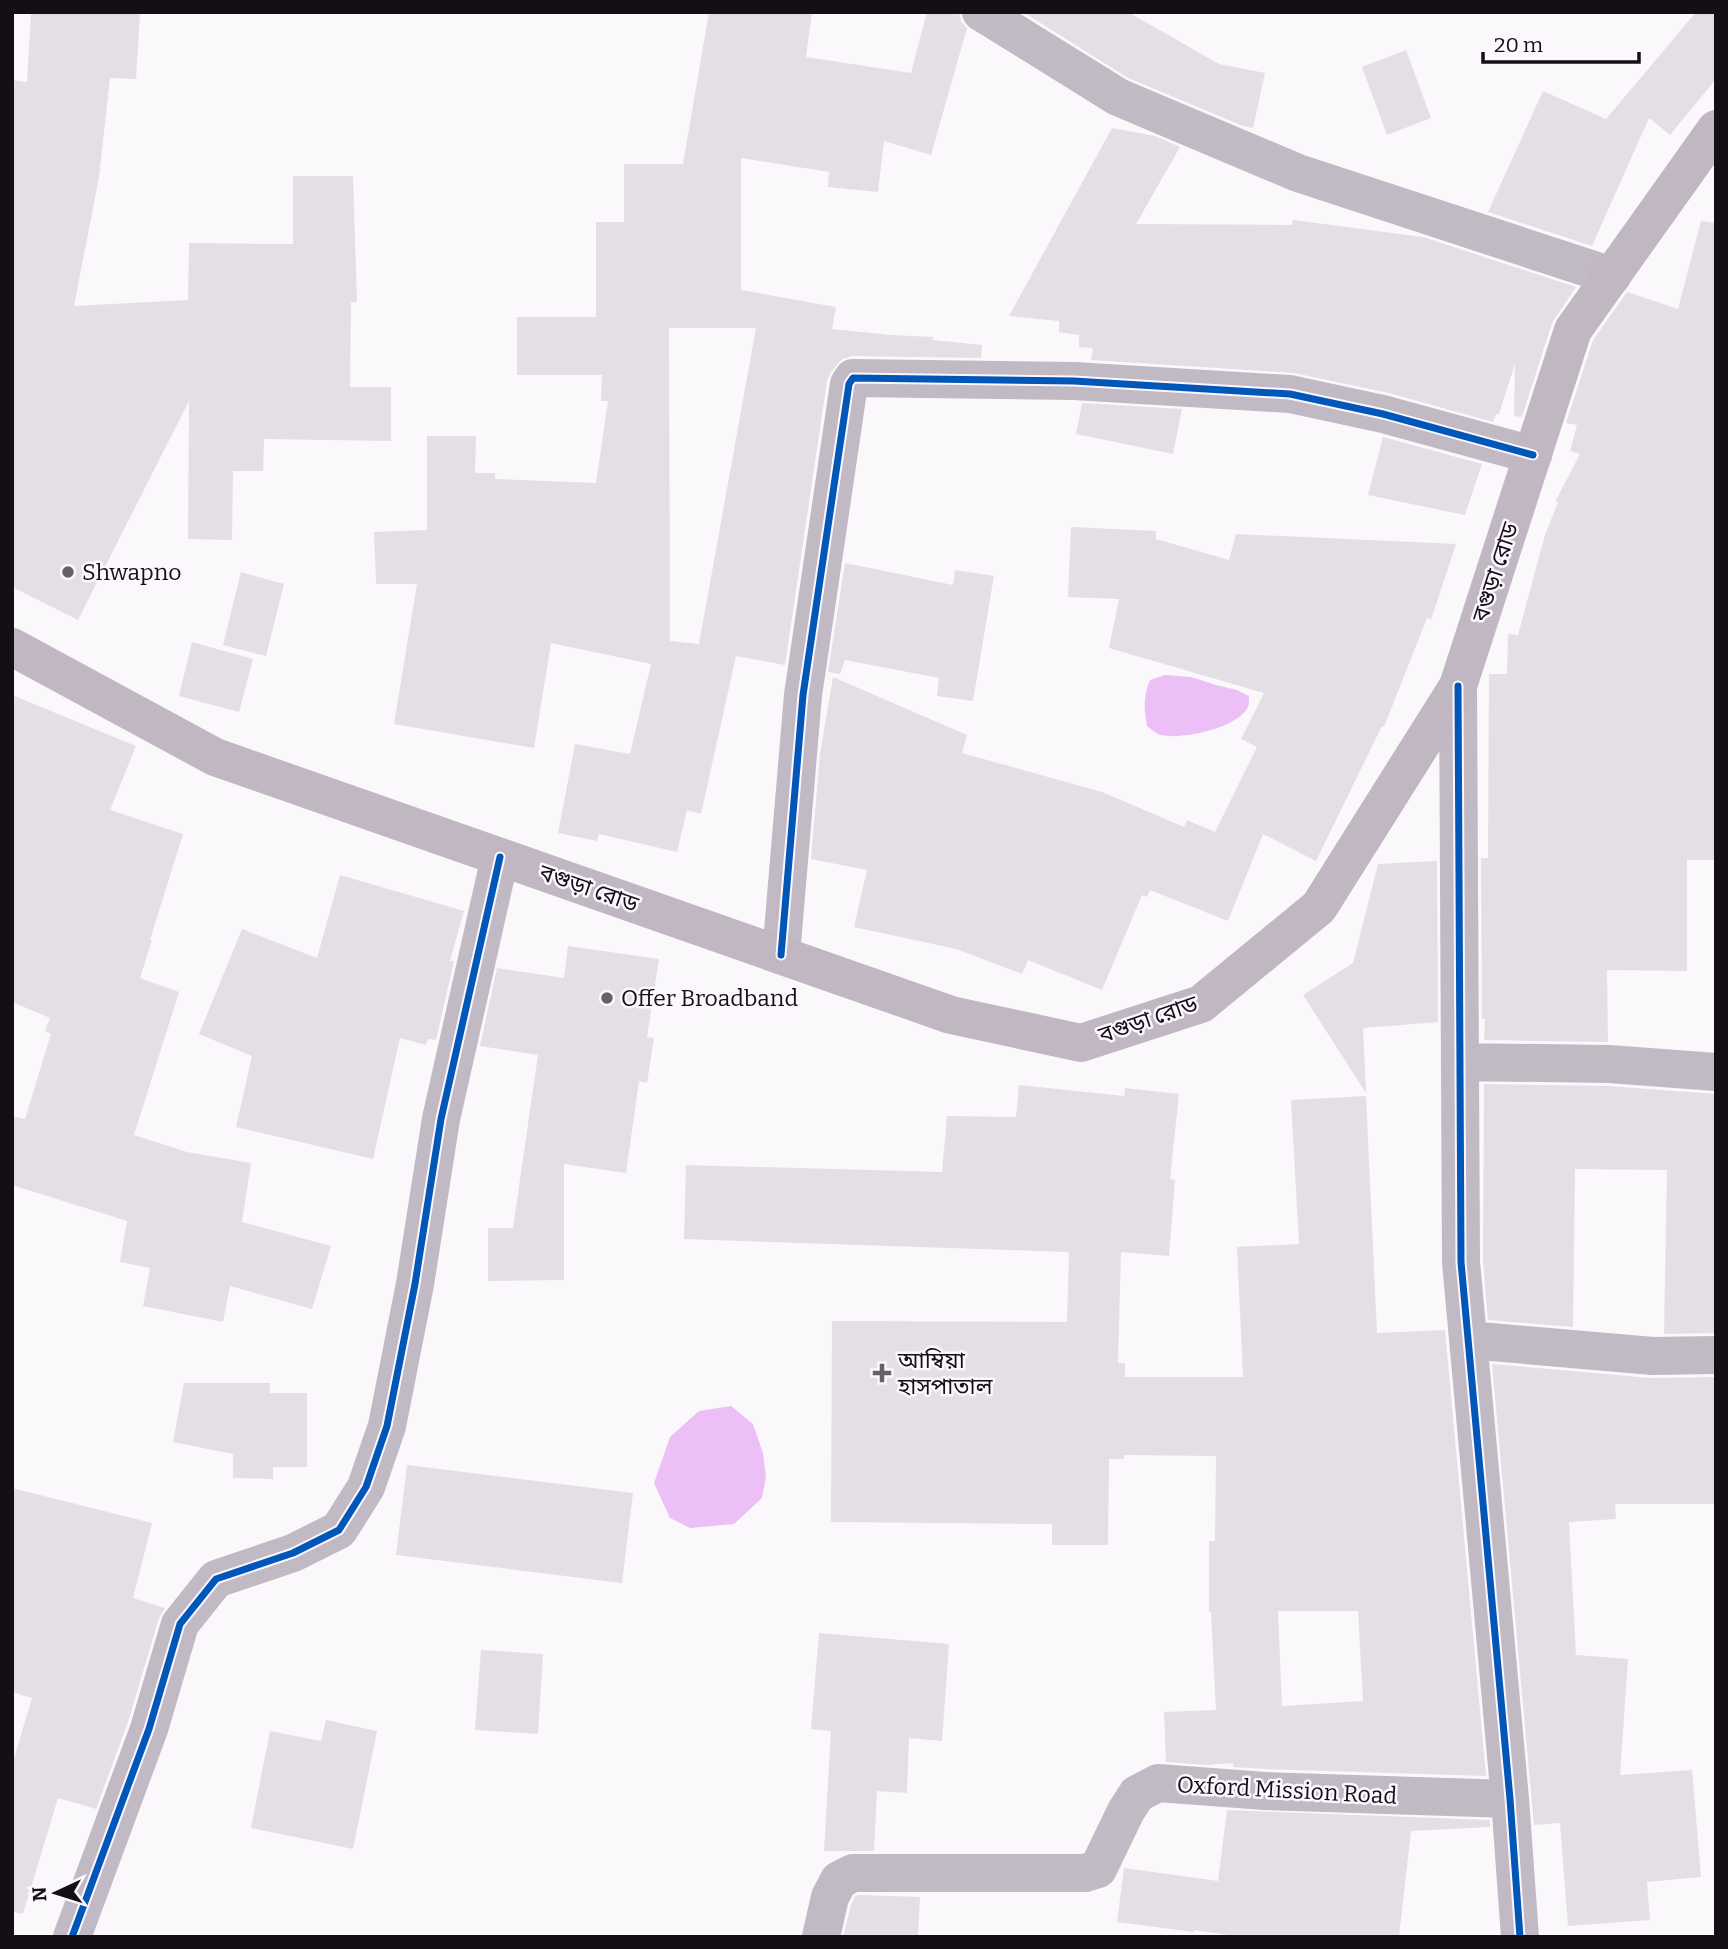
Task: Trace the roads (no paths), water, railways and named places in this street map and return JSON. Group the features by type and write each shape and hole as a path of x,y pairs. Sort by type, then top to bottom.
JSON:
{"main road":[{"name":"বগুড়া রোড","path":"12,647 215,757 951,1015 1081,1042 1201,1004 1319,907 1458,686 1573,330 1716,129"}],"street":[{"path":"981,12 1118,97 1286,168 1612,275"},
{"path":"781,955 803,695 849,384 853,377 1074,381 1290,394 1383,414 1533,455"},
{"path":"1458,686 1461,1262 1520,1937"},
{"path":"72,1937 149,1729 180,1624 216,1579 293,1553 339,1530 366,1487 387,1426 415,1284 441,1119 500,857"},
{"path":"1460,1062 1609,1064 1716,1072"},
{"path":"1468,1340 1653,1356 1716,1355"},
{"name":"Oxford Mission Road","path":"821,1937 830,1897 839,1880 853,1873 1085,1873 1098,1869 1136,1794 1158,1783 1265,1791 1510,1799"}],"place":[{"name":"Shwapno","path":"68,572"},
{"name":"Offer Broadband","path":"607,998"},
{"name":"আম্বিয়া হাসপাতাল","path":"882,1373"}]}
